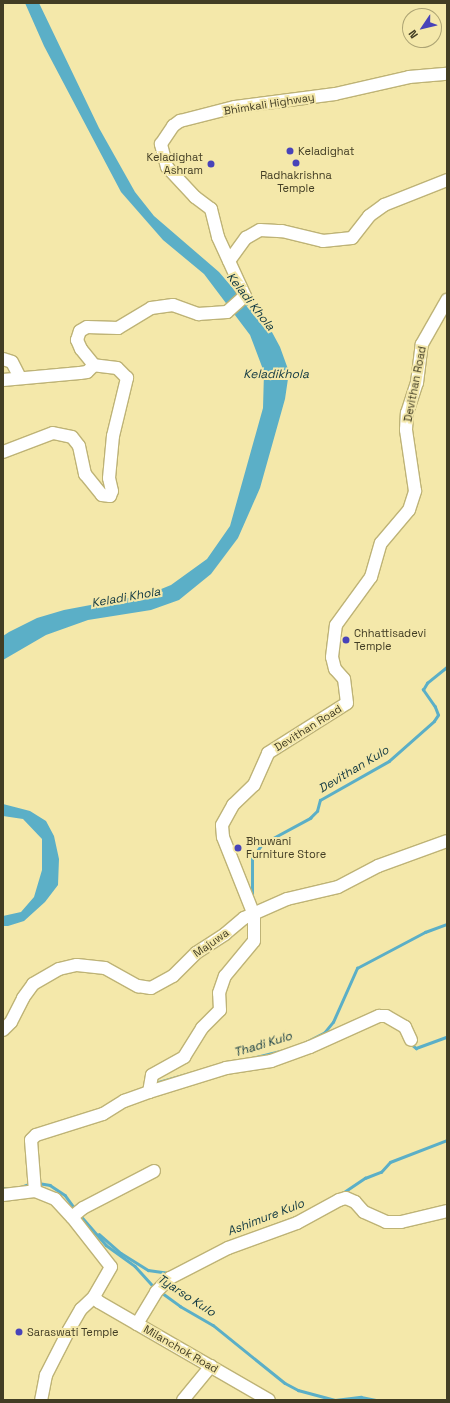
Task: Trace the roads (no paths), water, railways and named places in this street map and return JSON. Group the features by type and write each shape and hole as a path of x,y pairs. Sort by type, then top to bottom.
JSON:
{"street":[{"name":"Bhimkali Highway","path":"94,366 81,349 77,340 80,331 87,327 118,328 151,308 173,304 198,314 226,312 245,297 214,224 211,209 195,197 167,167 162,144 173,126 180,121 235,107 335,94 409,77 447,74"},
{"path":"229,261 246,238 260,230 282,231 323,241 352,238 369,216 384,205 447,180"},
{"name":"Devithan Road","path":"149,1090 152,1075 184,1057 202,1028 220,1010 219,993 225,976 254,941 254,915 223,837 222,825 233,805 254,785 268,753 347,702 344,679 336,669 332,657 336,625 371,577 381,543 409,510 415,491 406,430 408,413 417,383 422,344 447,300"},
{"path":"3,359 12,362 20,378"},
{"path":"3,380 87,372 94,366 118,368 127,378 112,436 109,478 112,491 110,496 102,495 85,474 79,446 72,436 53,433 3,452"},
{"name":"Majuwa","path":"3,1030 12,1022 22,998 33,984 59,969 77,965 105,968 138,986 150,988 173,976 196,953 225,934 244,918 254,915 287,899 338,887 378,866 447,841"},
{"path":"41,1400 46,1375 69,1330 81,1309 94,1297 111,1266 72,1217 36,1184 32,1140 36,1135 103,1114 124,1101 149,1090 226,1068 271,1061 310,1047 379,1016 386,1016 400,1025 411,1040"},
{"path":"72,1217 83,1208 154,1171"},
{"path":"3,1195 36,1184"},
{"path":"137,1324 156,1292 164,1282 228,1248 297,1223 346,1198 355,1202 364,1212 386,1222 401,1222 447,1211"},
{"name":"Milanchok Road","path":"94,1297 137,1324 269,1400"},
{"path":"183,1400 211,1366"}],"water":[{"name":"Keladikhola","path":"25,3 39,3 99,128 135,192 154,216 219,272 248,306 266,321 280,347 289,372 285,399 260,488 238,538 211,574 179,600 151,610 88,620 46,635 3,660 3,636 37,618 64,610 149,594 171,585 207,559 230,526 263,408 264,372 250,335 204,274 163,240 121,192 44,46"},
{"path":"3,804 30,811 46,821 54,836 59,859 58,885 45,902 24,921 8,926 3,926 3,916 21,912 34,897 42,870 42,839 23,819 3,816"}],"waterway":[{"name":"Devithan Kulo","path":"252,896 252,858 262,844 310,818 317,811 320,800 389,761 434,721 438,715 435,707 423,690 427,683 447,667"},
{"name":"Thadi Kulo","path":"302,1044 324,1033 333,1022 357,968 425,932 447,924"},
{"path":"410,1043 416,1048 447,1037"},
{"name":"Thadi Kulo","path":"248,1059 284,1050"},
{"name":"Thadi Kulo","path":"155,1083 191,1073"},
{"name":"Ashimure Kulo","path":"341,1194 365,1178 381,1172 390,1162 447,1140"},
{"name":"Tyarso Kulo","path":"3,1188 18,1188 32,1183"},
{"name":"Tyarso Kulo","path":"38,1183 50,1185 65,1195 76,1210"},
{"name":"Ashimure Kulo","path":"228,1242 301,1215"},
{"name":"Tyarso Kulo","path":"81,1216 106,1245 135,1266 155,1288"},
{"name":"Tyarso Kulo","path":"99,1234 121,1253 148,1270 169,1273"},
{"name":"Tyarso Kulo","path":"161,1292 180,1306 213,1325 285,1383 298,1390 335,1400 361,1397 377,1400"}],"place":[{"name":"Keladighat","path":"290,151"},
{"name":"Radhakrishna Temple","path":"296,163"},
{"name":"Keladighat Ashram","path":"211,164"},
{"name":"Chhattisadevi Temple","path":"346,640"},
{"name":"Bhuwani Furniture Store","path":"238,848"},
{"name":"Saraswati Temple","path":"19,1332"}],"water label":[{"name":"Keladi Khola","path":"250,302"},
{"name":"Keladi Khola","path":"126,598"}]}
